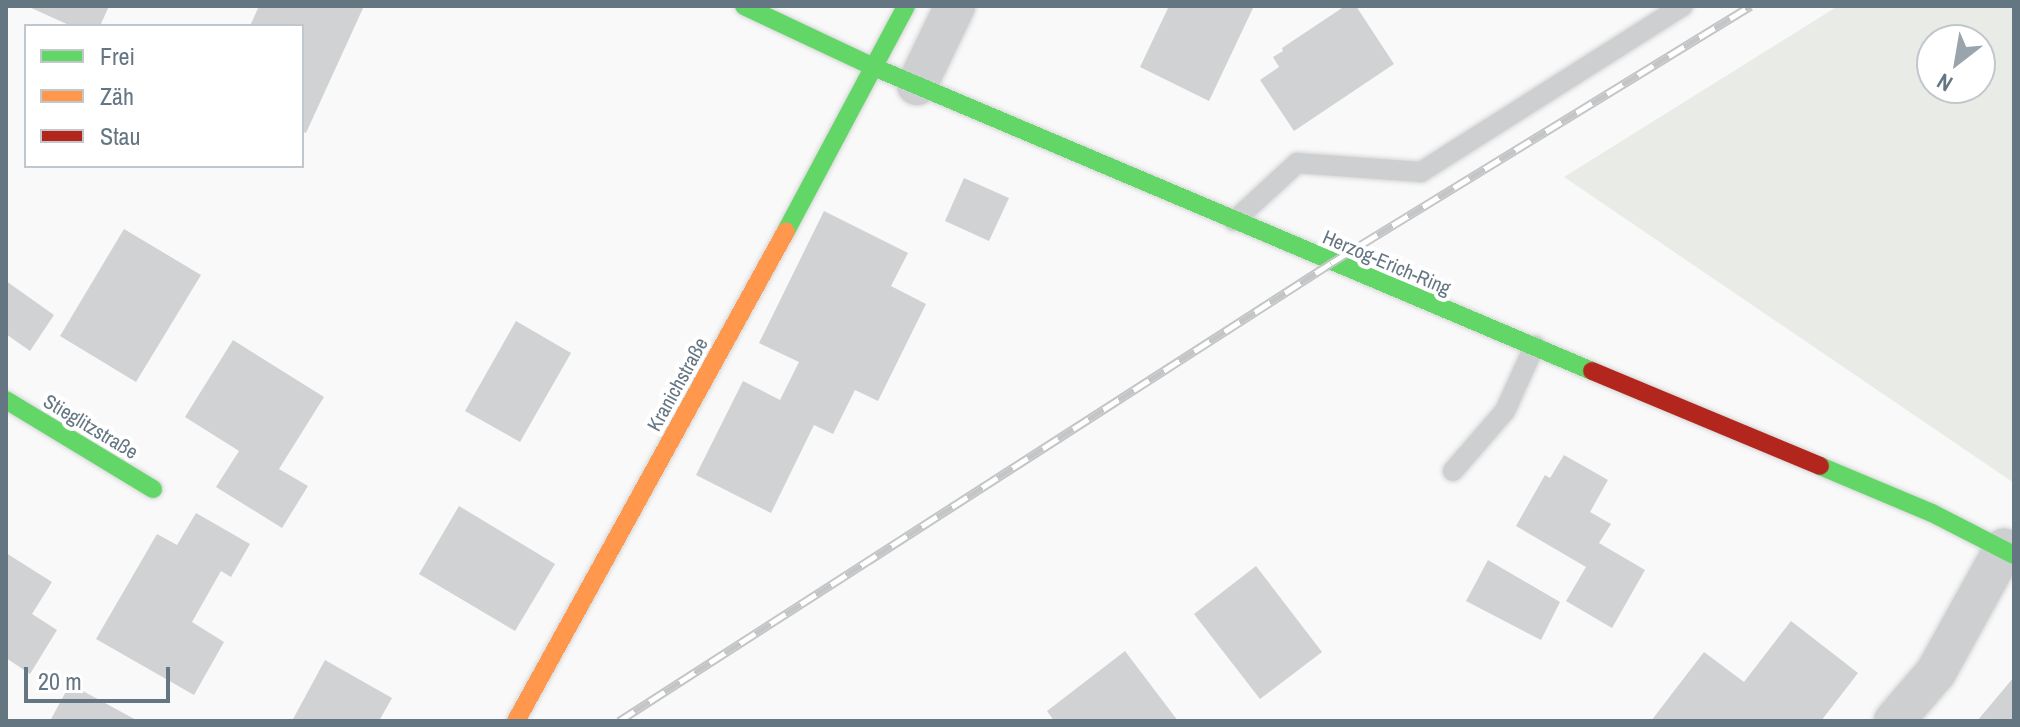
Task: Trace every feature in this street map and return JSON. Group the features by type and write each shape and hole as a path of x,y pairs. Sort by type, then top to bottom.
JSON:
{"street":[{"name":"Herzog-Erich-Ring","path":"744,6 876,68 1234,221 1932,513 2009,552"},
{"name":"Kranichstraße","path":"516,721 876,68 906,6"},
{"path":"917,85 955,6"},
{"name":"Stieglitzstraße","path":"6,400 153,489"},
{"path":"1894,721 1936,672 2009,552"}],"lane":[{"path":"1234,221 1297,163 1421,172 1683,6"},
{"path":"1453,471 1505,411 1535,345"}],"shaded area":[{"path":"1838,6 2014,6 2014,483 1564,177"}],"building":[{"path":"27,6 109,6 101,24 67,24"},
{"path":"259,6 364,6 306,133 304,24 251,24"},
{"path":"1169,6 1254,6 1209,101 1140,67"},
{"path":"1345,6 1356,6 1394,64 1294,131 1260,80 1279,67 1273,57 1283,51 1282,48"},
{"path":"964,178 1009,198 989,241 945,221"},
{"path":"824,211 908,253 891,286 926,304 878,401 855,390 833,434 814,425 771,513 696,475 743,381 780,400 799,362 759,343"},
{"path":"124,229 201,275 136,382 60,336"},
{"path":"6,281 54,315 30,351 6,334"},
{"path":"516,321 571,353 520,442 465,411"},
{"path":"233,340 324,397 279,469 308,486 282,528 216,487 239,451 185,417"},
{"path":"1564,455 1608,480 1590,512 1611,524 1599,543 1645,570 1612,628 1566,601 1586,567 1516,526 1545,475 1550,478"},
{"path":"459,506 555,564 515,631 419,574"},
{"path":"196,513 250,544 231,577 221,571 192,622 224,642 194,695 96,639 157,534 177,545"},
{"path":"6,553 52,582 32,614 57,630 30,674 6,658"},
{"path":"1488,560 1560,602 1541,640 1466,601"},
{"path":"1256,566 1322,652 1260,699 1194,614"},
{"path":"1791,621 1858,673 1821,721 1651,721 1704,652 1744,682"},
{"path":"1125,651 1178,721 1054,721 1047,711"},
{"path":"325,660 392,698 379,721 292,721"},
{"path":"2014,677 2014,721 1977,721"},
{"path":"70,684 138,721 50,721"}],"railway":[{"path":"619,721 1331,263 1751,6"}],"traffic: fast":[{"path":"744,6 876,68 1592,371"},
{"path":"786,231 906,6"},
{"path":"6,400 153,489"},
{"path":"1820,466 1932,513 2014,555"}],"traffic: slow":[{"path":"516,721 786,231"}],"traffic: jam":[{"path":"1592,371 1820,466"}]}
